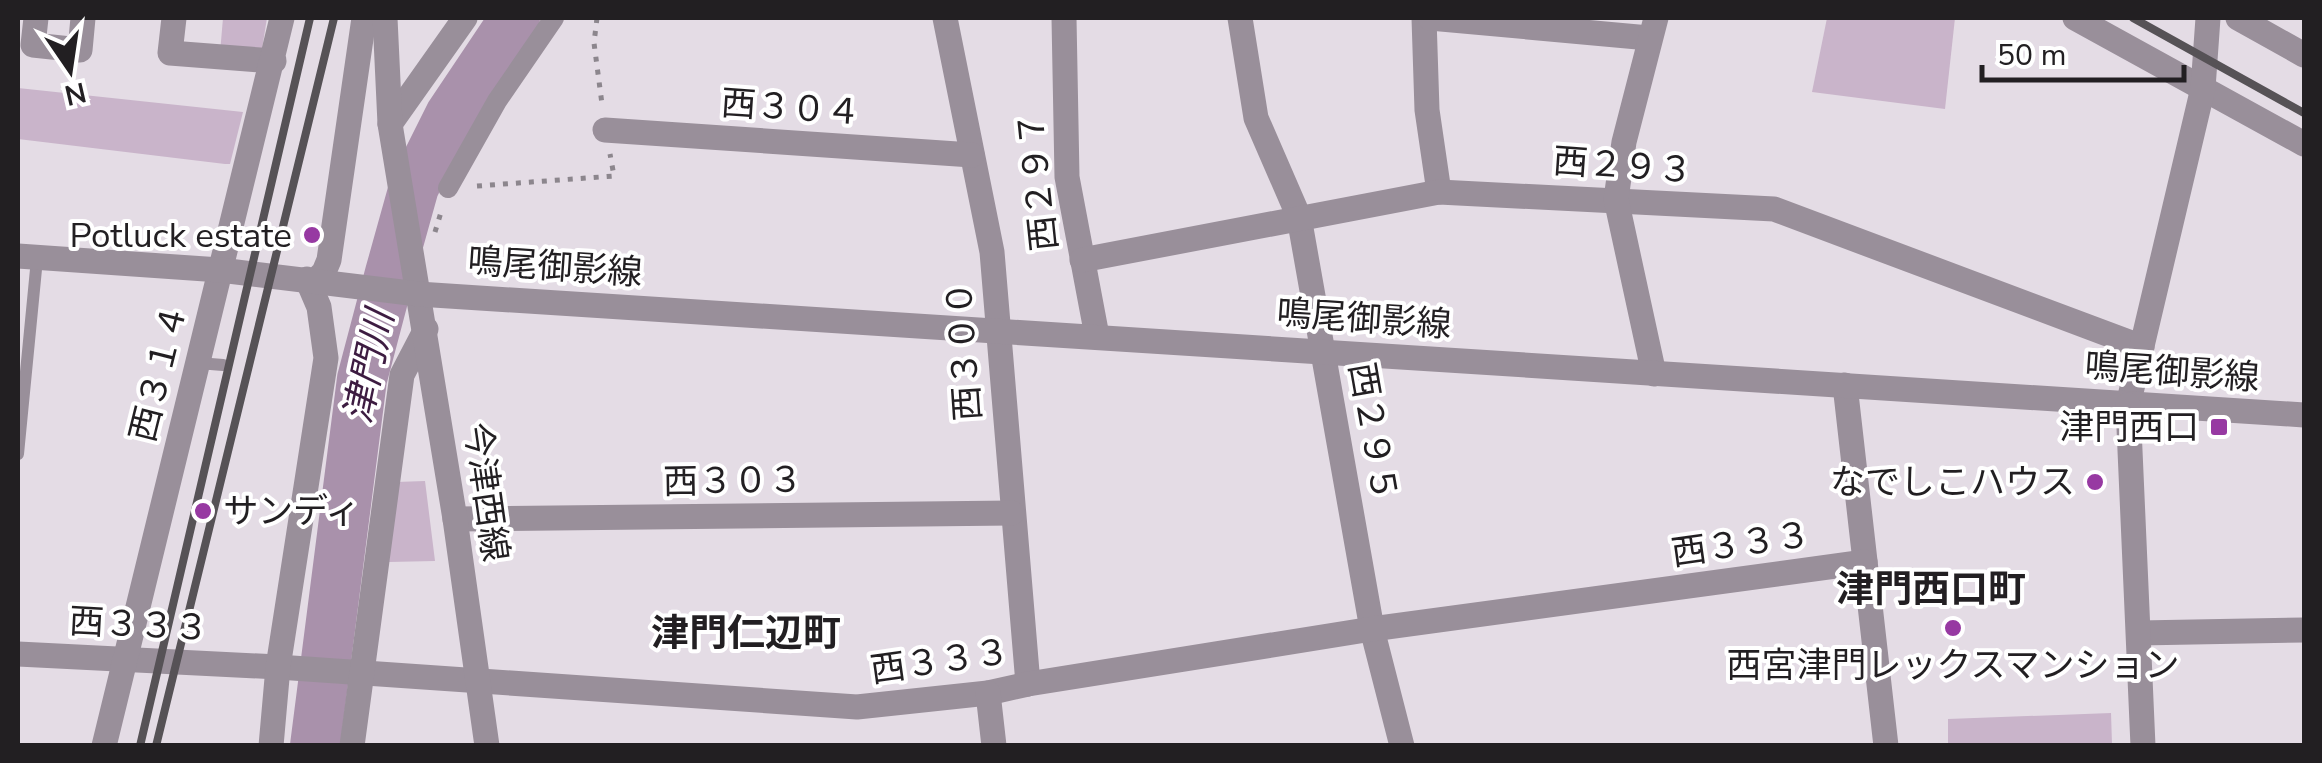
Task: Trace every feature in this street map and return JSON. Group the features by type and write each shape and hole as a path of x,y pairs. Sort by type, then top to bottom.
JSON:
{"street":[{"path":"36,18 34,46 80,50 82,18"},
{"path":"174,18 170,53 274,61"},
{"name":"西３１４","path":"104,746 210,364 220,270 282,18"},
{"path":"271,746 278,667 326,358 312,279 324,272 329,260 364,18"},
{"path":"385,18 390,124"},
{"path":"390,124 465,18"},
{"path":"448,188 497,101 554,18"},
{"name":"西３００","path":"945,18 992,252 1028,684"},
{"name":"西２９７","path":"1064,18 1067,177 1097,336"},
{"name":"西２９５","path":"1240,18 1256,118 1299,217 1372,629 1402,746"},
{"path":"1439,192 1427,110 1427,18 1652,28 1624,142 1616,199 1654,374"},
{"path":"2076,18 2304,144"},
{"path":"2143,746 2128,405 2203,88 2208,18"},
{"path":"2238,18 2304,55"},
{"name":"今津西線","path":"390,124 411,250 412,293 426,329 487,746"},
{"name":"西３０４","path":"604,130 972,156"},
{"name":"西２９３","path":"1082,260 1439,192 1774,209 2142,347"},
{"name":"鳴尾御影線","path":"27,258 220,270 412,293 2304,415"},
{"path":"352,746 354,673 402,376 426,329"},
{"path":"1845,385 1886,746"},
{"name":"西３０３","path":"455,519 1012,513"},
{"name":"西３３３","path":"18,654 278,667 857,708 988,693 1372,629 1865,562"},
{"path":"2139,632 2304,630"},
{"path":"988,693 994,746"}],"lane":[{"path":"18,454 27,258"}],"path":[{"path":"448,188 614,176 604,130 594,43 597,18"}],"shaded area":[{"path":"223,18 267,18 262,49 220,53"},
{"path":"1827,18 1955,18 1945,109 1812,92"},
{"path":"18,88 243,112 230,164 225,164 18,139"},
{"path":"425,481 435,561 389,562 396,482"},
{"path":"2111,713 2112,745 1948,745 1948,719"}],"waterway":[{"name":"津門川","path":"315,746 362,379 390,273 414,187 450,115 515,18"}],"railway":[{"path":"140,746 310,18"},
{"path":"156,746 334,18"},
{"path":"2133,18 2304,113"}],"place":[{"name":"Potluck estate","path":"312,235"},
{"name":"津門西口","path":"2219,427"},
{"name":"なでしこハウス","path":"2095,482"},
{"name":"サンディ","path":"203,511"},
{"name":"西宮津門レックスマンション","path":"1953,628"}],"district":[{"name":"津門西口町","path":"1931,589"},
{"name":"津門仁辺町","path":"746,633"}]}
